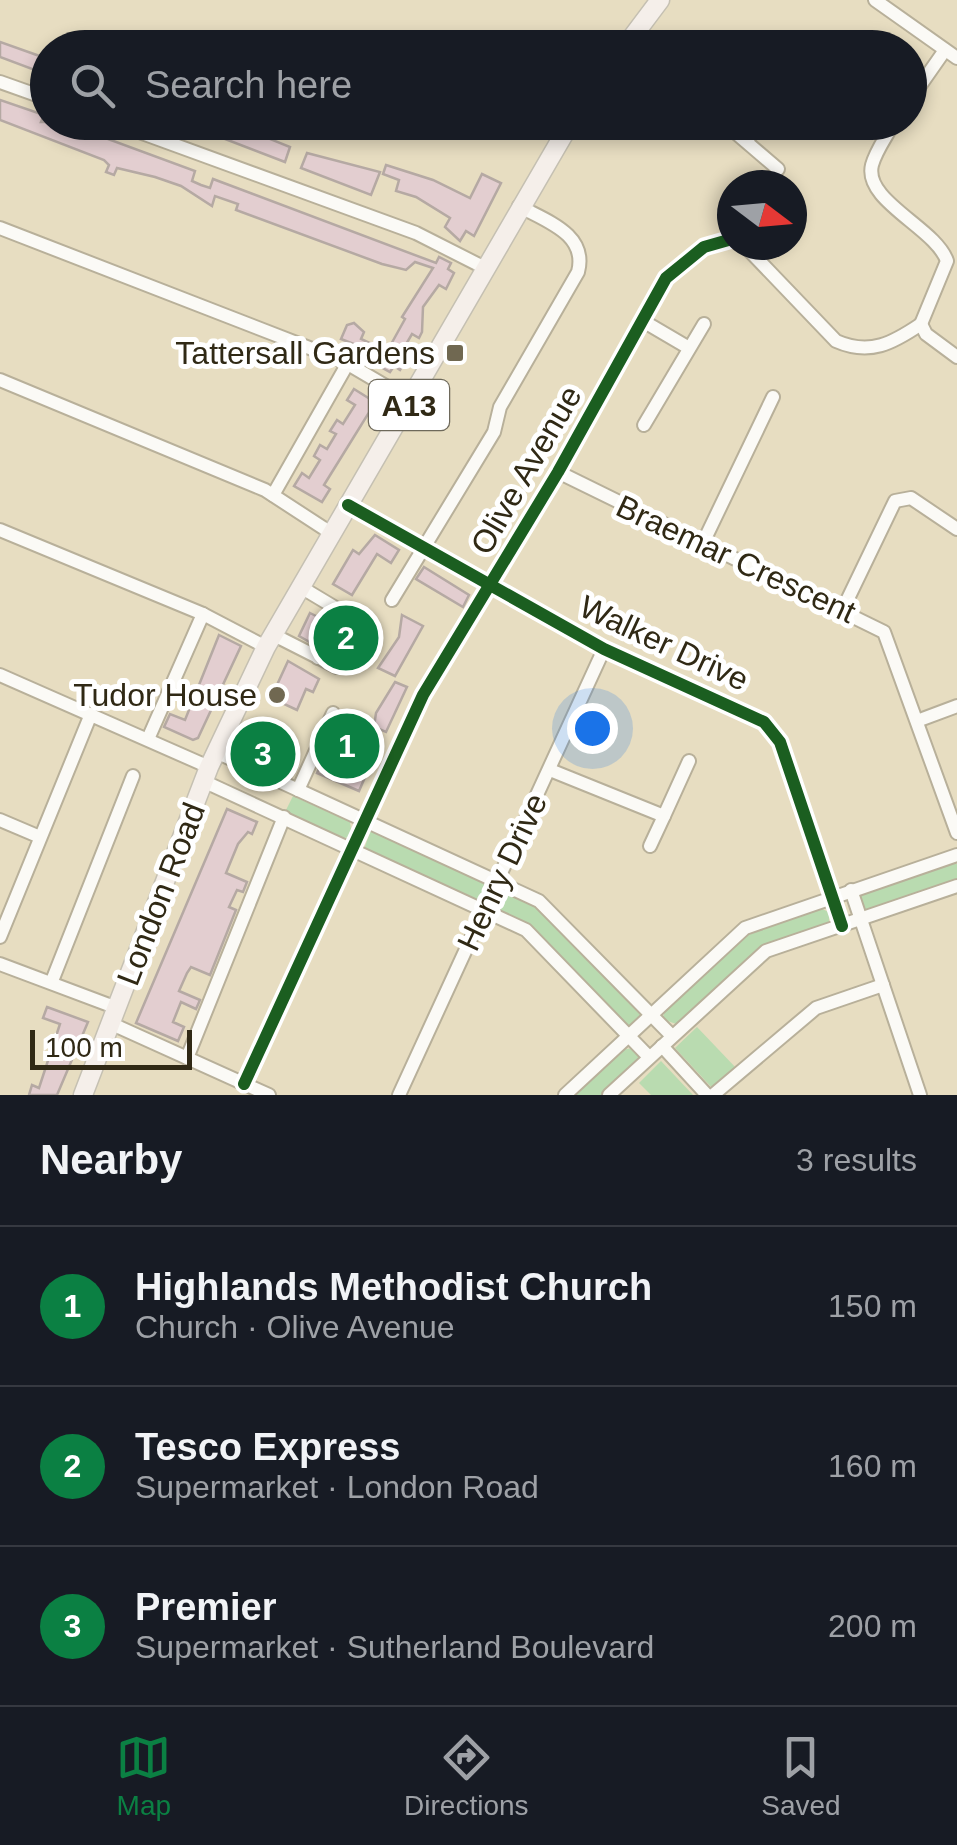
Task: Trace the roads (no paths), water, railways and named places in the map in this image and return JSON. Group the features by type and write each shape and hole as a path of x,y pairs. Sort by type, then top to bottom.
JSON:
{"main road":[{"path":"640,30 660,0"},
{"name":"London Road","path":"83,1095 209,767 269,640 560,140"}],"street":[{"path":"883,2 920,30"},
{"path":"927,36 951,54 927,81"},
{"path":"0,82 30,93"},
{"path":"161,140 416,233 485,268"},
{"path":"757,260 820,330 836,341 854,347 880,347 921,324 947,260 941,248 872,180 872,164 885,140"},
{"path":"746,142 774,166"},
{"path":"392,600 426,550 494,432 500,406 578,272 580,252 568,234 519,206"},
{"path":"0,228 348,363 411,401"},
{"name":"Olive Avenue","path":"244,1084 416,706 490,588 642,321 678,267 704,246 717,242"},
{"path":"642,321 689,348"},
{"path":"644,425 704,324"},
{"path":"921,324 926,334 957,357"},
{"path":"273,495 348,363"},
{"path":"0,380 273,495 331,533"},
{"path":"702,544 773,396"},
{"name":"Braemar Crescent","path":"558,472 877,626 890,640 957,833"},
{"path":"842,609 896,501 915,500 957,529"},
{"name":"Walker Drive","path":"348,505 604,649 750,713 774,732 842,926"},
{"path":"0,530 337,667"},
{"path":"299,586 340,610 318,658"},
{"path":"148,739 203,614"},
{"name":"Henry Drive","path":"399,1095 604,649"},
{"path":"0,675 209,767 284,818 526,930 650,1056"},
{"path":"917,721 957,706"},
{"path":"298,790 333,713"},
{"path":"0,937 91,714"},
{"path":"650,846 689,761"},
{"path":"209,767 298,790 497,881 551,910 649,1014 710,1095 816,1008 883,986"},
{"path":"550,770 664,816"},
{"path":"52,981 133,776"},
{"path":"187,1058 284,818"},
{"path":"0,820 40,837"},
{"path":"565,1095 745,928 957,855"},
{"path":"609,1095 766,952 957,886"},
{"path":"851,890 920,1095"},
{"path":"0,964 52,981 187,1058 269,1095"}],"place":[{"name":"Tattersall Gardens","path":"455,353"},
{"name":"Tesco Express","path":"346,638"},
{"name":"Tudor House","path":"277,695"},
{"name":"Highlands Methodist Church","path":"347,746"},
{"name":"Premier","path":"263,754"}]}
